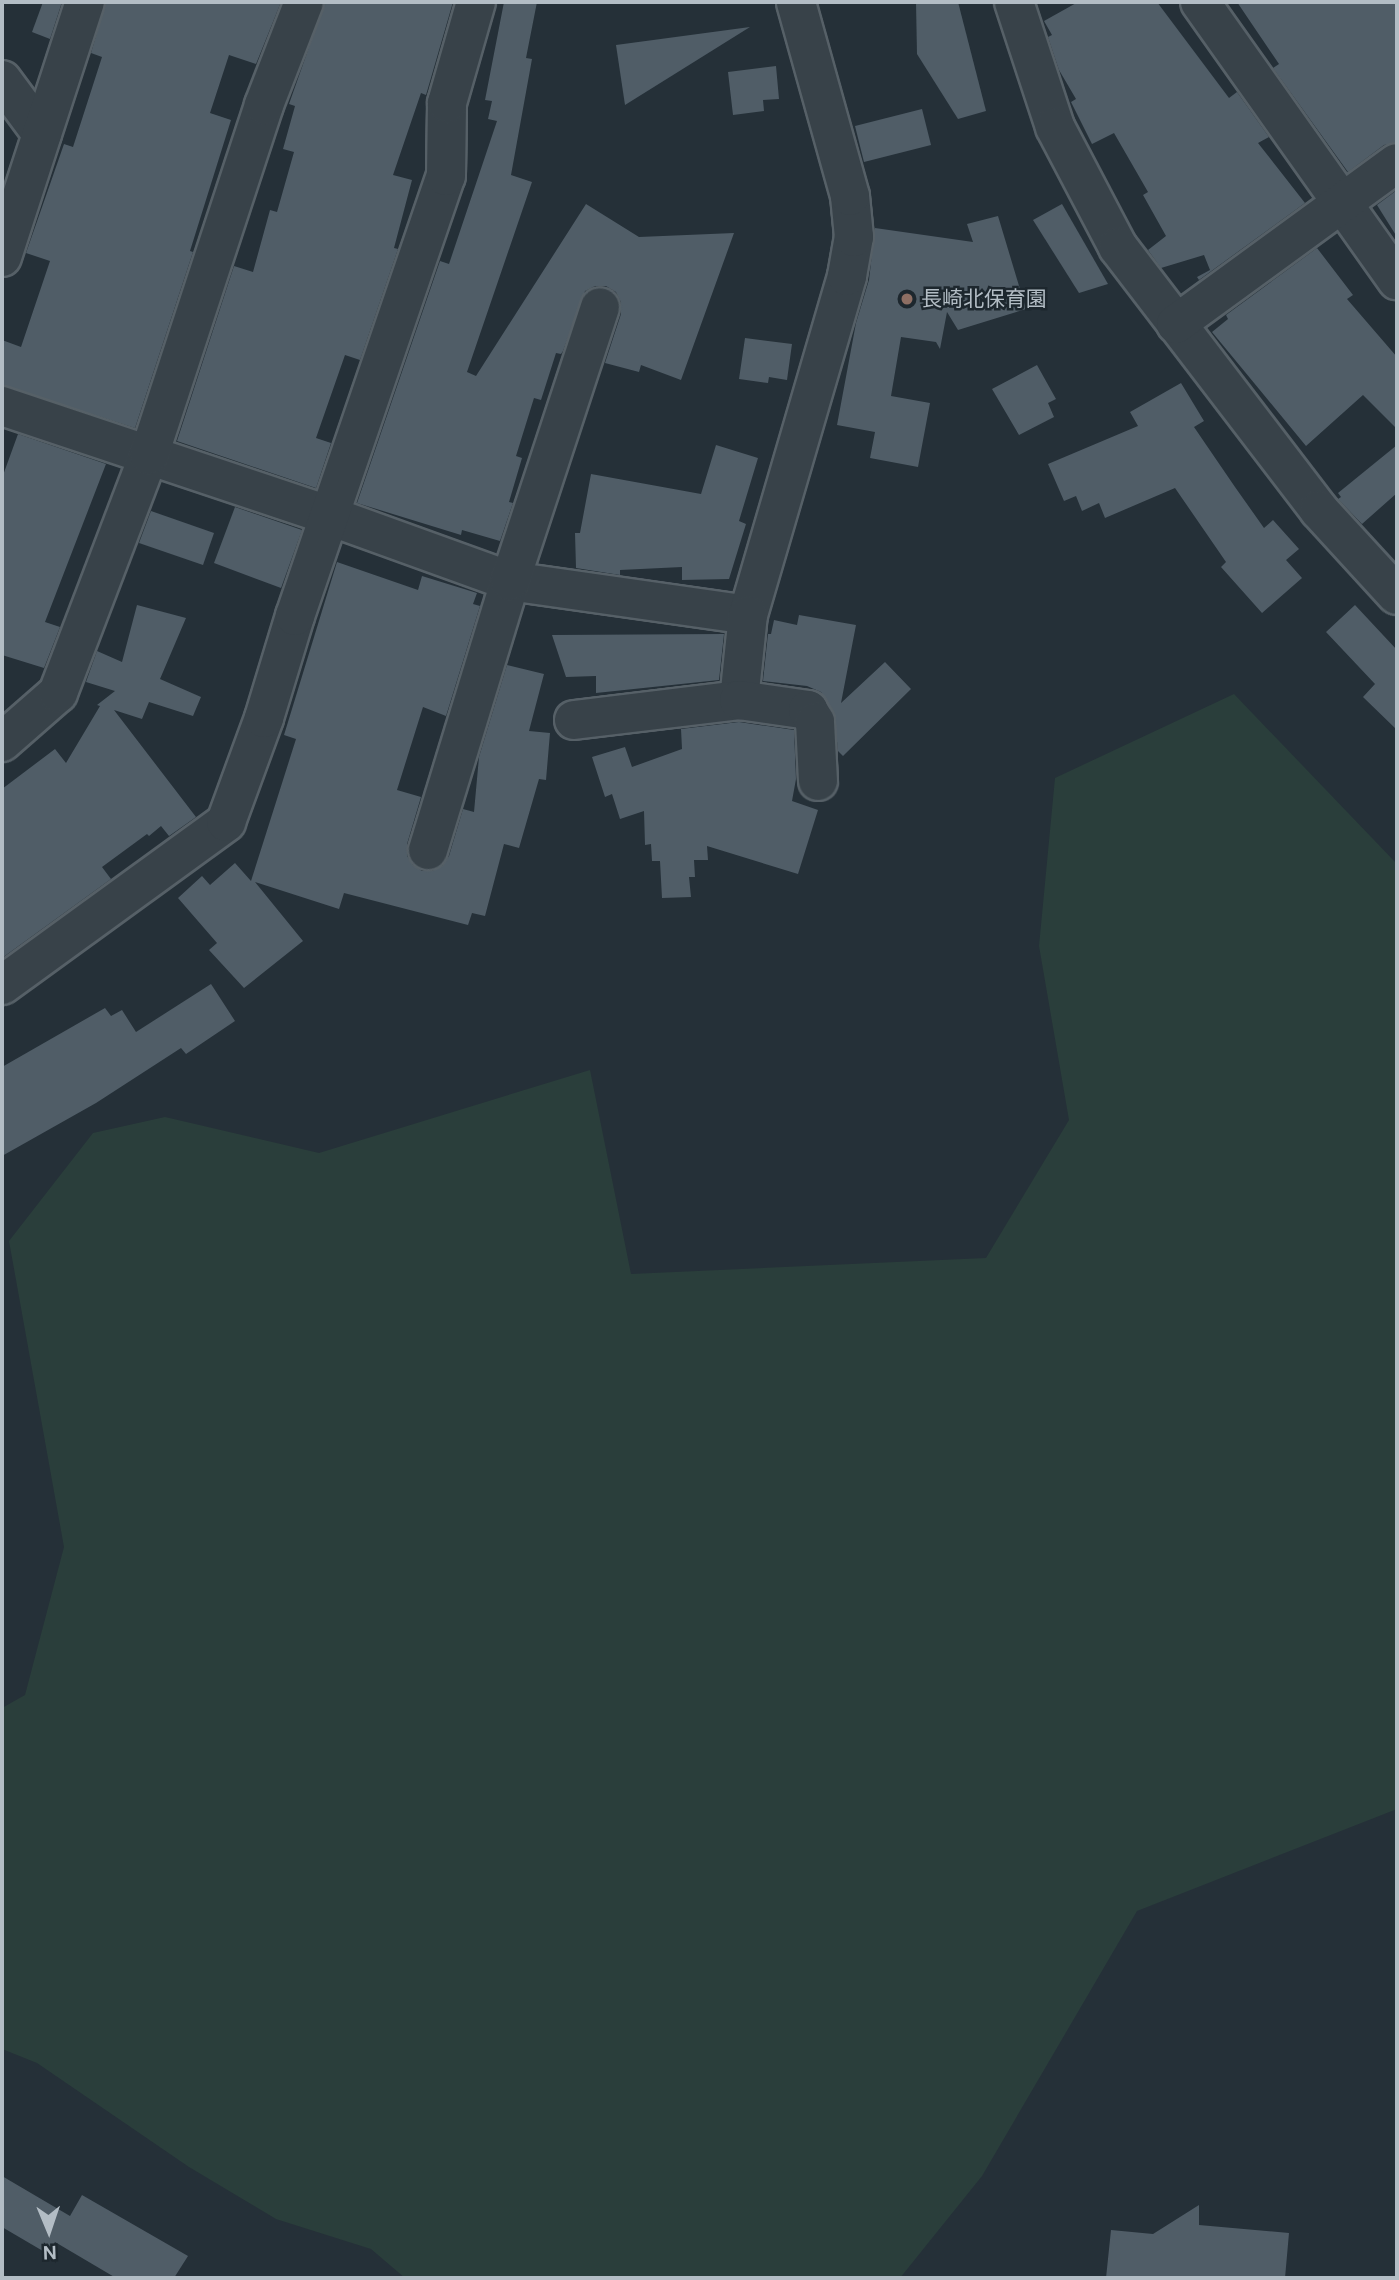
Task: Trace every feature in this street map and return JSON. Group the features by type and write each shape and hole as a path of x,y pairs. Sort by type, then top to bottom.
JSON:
{"street":[{"path":"2,257 85,2"},
{"path":"2,742 58,693 149,455 264,105 304,2"},
{"path":"2,985 226,822 264,718 446,176 447,103 476,2"},
{"path":"738,700 748,615 847,276 854,237 850,195 796,2"},
{"path":"1014,2 1055,127 1118,247 1319,510 1397,595"},
{"path":"1200,2 1237,50 1342,205 1397,280"},
{"path":"2,80 42,134"},
{"path":"1176,324 1397,163"},
{"path":"428,850 510,581 600,307"},
{"path":"2,406 330,516 510,581 748,615"},
{"path":"573,720 738,700 808,710 815,722 818,781"}],"green space":[{"path":"1234,694 1397,864 1397,1809 1137,1911 982,2176 900,2278 405,2278 371,2249 276,2219 189,2167 37,2063 2,2049 2,1708 25,1695 64,1547 9,1241 93,1133 165,1117 319,1153 590,1070 631,1274 986,1258 1069,1120 1039,946 1055,778"}],"building":[{"path":"43,2 62,2 50,39 32,32"},
{"path":"106,2 281,2 256,64 229,55 210,113 231,120 190,251 193,252 135,428 2,385 2,340 21,347 50,261 26,253 64,144 73,147 102,57 91,53"},
{"path":"325,2 453,2 426,95 421,93 393,175 412,180 394,248 398,249 360,360 345,355 316,438 331,443 316,488 177,441 234,266 253,272 270,210 277,212 294,152 283,149 295,106 289,104"},
{"path":"504,2 537,2 526,58 532,59 511,175 532,182 467,372 476,376 586,204 639,237 734,233 681,380 641,365 639,372 605,363 621,314 621,302 616,292 606,286 595,286 585,291 563,351 561,354 556,353 541,400 534,398 516,456 522,458 509,502 513,503 500,541 462,530 461,535 357,503 440,261 449,264 497,121 488,119 492,101 485,100"},
{"path":"916,2 958,2 986,111 958,119 917,54"},
{"path":"1078,2 1157,2 1229,98 1237,92 1269,137 1258,143 1305,203 1199,280 1197,277 1210,270 1204,255 1161,268 1148,250 1166,236 1143,195 1148,192 1114,133 1092,144 1071,102 1076,99 1059,70 1048,37 1052,35 1044,21"},
{"path":"1237,2 1397,2 1397,142 1384,145 1348,172 1273,68 1279,64"},
{"path":"750,27 625,105 616,45"},
{"path":"776,66 779,99 763,100 764,111 733,115 728,72"},
{"path":"922,109 931,145 864,162 855,126"},
{"path":"1397,190 1397,237 1377,205"},
{"path":"1062,204 1108,284 1079,293 1033,220"},
{"path":"998,216 1026,309 958,330 947,312 940,349 936,342 901,337 891,396 930,403 918,467 870,458 875,432 837,425 856,323 869,280 875,228 973,242 967,224"},
{"path":"1317,248 1353,295 1347,299 1397,357 1397,429 1363,395 1306,446 1212,332 1228,319 1226,315"},
{"path":"745,338 792,344 787,380 769,377 768,383 739,379"},
{"path":"1037,365 1056,399 1048,403 1054,417 1019,435 992,389"},
{"path":"1181,383 1204,421 1194,427 1264,528 1273,520 1299,549 1286,560 1302,578 1262,613 1221,567 1226,562 1175,488 1105,518 1099,503 1082,511 1076,496 1064,501 1048,464 1138,426 1130,412"},
{"path":"18,434 106,464 45,622 60,627 44,668 2,655 2,478"},
{"path":"716,445 758,458 739,521 746,524 729,579 682,580 682,567 620,570 620,575 576,568 575,533 580,533 591,474 701,494"},
{"path":"1397,445 1397,493 1362,524 1338,499 1341,497 1338,493"},
{"path":"235,507 302,530 281,588 214,563"},
{"path":"151,511 214,533 203,565 139,543"},
{"path":"337,562 418,590 422,576 477,593 473,604 480,606 446,716 423,707 397,790 421,797 407,844 407,856 413,865 422,871 432,871 442,866 449,856 463,809 474,812 479,757 507,665 544,674 529,731 550,733 546,780 539,779 519,848 504,844 485,916 472,913 468,925 344,893 339,909 255,882 303,941 244,988 209,950 217,943 178,898 202,876 210,885 235,863 251,881 296,739 284,735"},
{"path":"137,605 186,618 160,679 201,697 193,716 149,702 142,719 114,710 196,817 169,836 161,826 149,836 147,834 102,867 111,879 2,958 2,789 55,749 66,763 100,706 97,705 115,691 86,682 97,651 122,662"},
{"path":"1355,605 1397,650 1397,730 1363,697 1375,684 1326,632"},
{"path":"799,615 856,625 841,703 885,662 911,689 843,756 838,751 834,712 821,692 807,686 763,681 768,634 771,634 774,620 797,625"},
{"path":"724,634 719,680 596,693 596,676 566,677 552,635"},
{"path":"739,722 794,730 796,779 792,801 818,810 798,874 707,846 708,860 694,860 695,877 689,877 691,897 662,898 660,861 652,861 651,844 645,845 644,811 620,819 612,794 605,797 592,757 625,747 632,767 682,749 681,729"},
{"path":"211,984 235,1021 186,1054 181,1048 96,1103 2,1156 2,1067 105,1008 111,1016 122,1010 136,1032"},
{"path":"2,2176 70,2216 82,2195 188,2256 174,2278 116,2278 55,2242 48,2254 2,2227"},
{"path":"1199,2205 1199,2225 1289,2233 1285,2278 1106,2278 1111,2230 1153,2234"}],"place":[{"name":"長崎北保育園","path":"907,299"}]}
